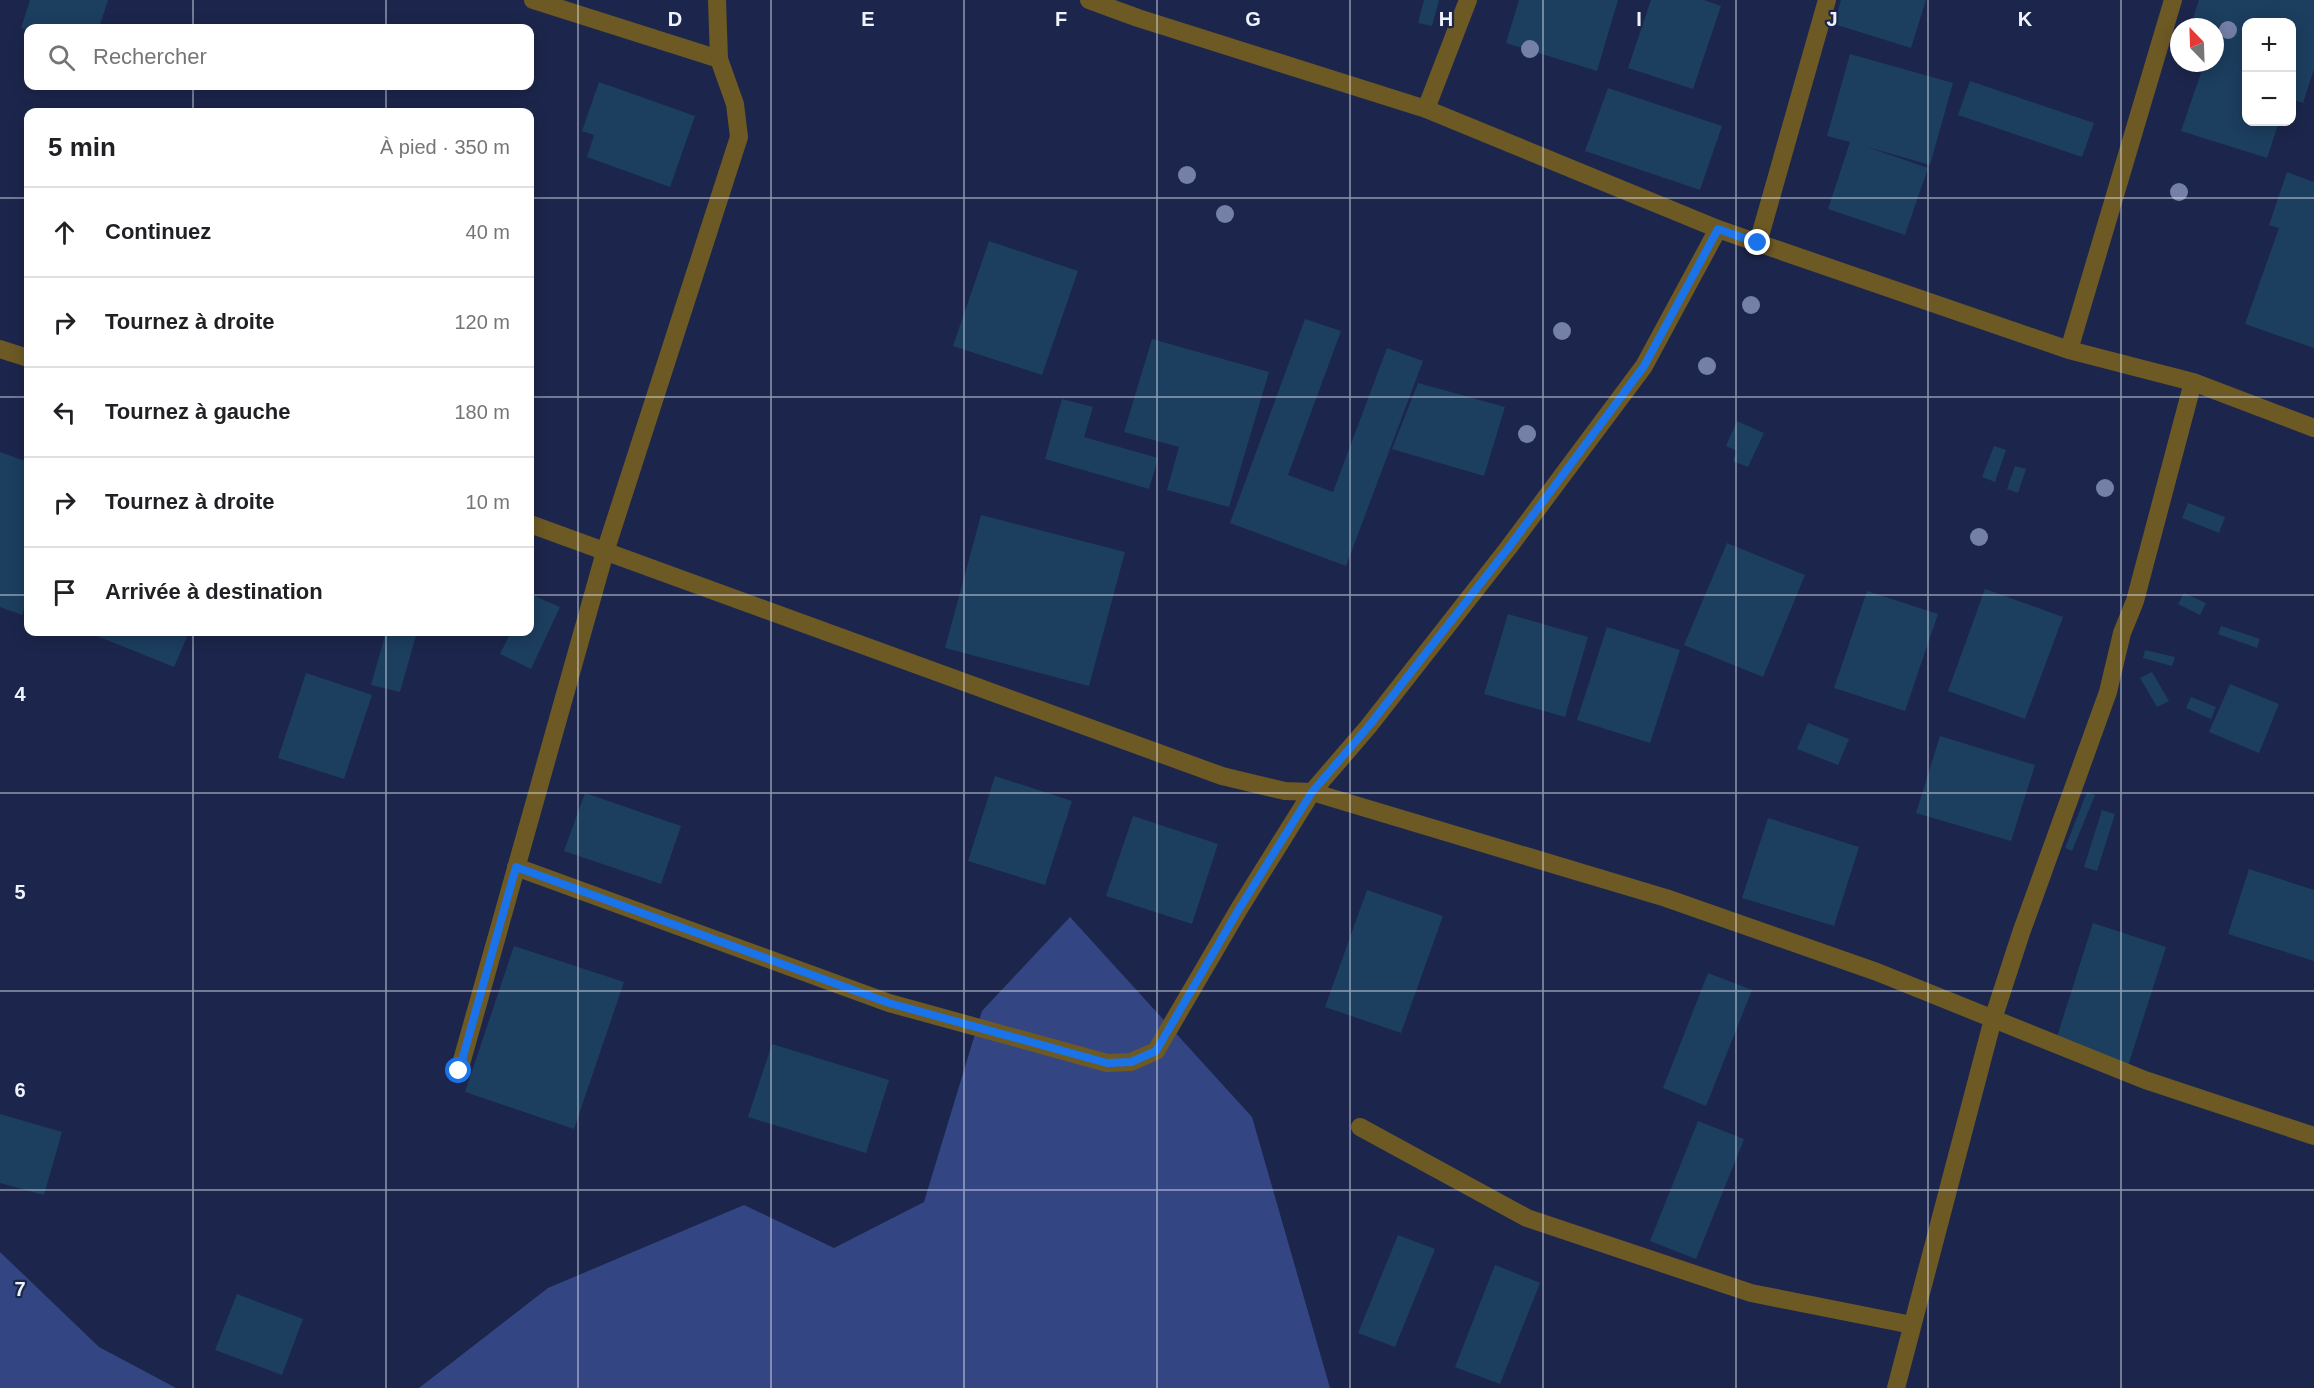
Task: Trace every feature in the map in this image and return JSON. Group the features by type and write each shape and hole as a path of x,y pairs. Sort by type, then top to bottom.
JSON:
{"street":[{"path":"533,0 719,59"},
{"path":"459,1071 605,552 740,137 735,104 719,59 717,0"},
{"path":"1089,0 1426,109 1718,229 1758,243 2069,350 2193,382 2314,428"},
{"path":"1426,109 1468,0"},
{"path":"1758,243 1827,0"},
{"path":"2069,350 2174,0"},
{"path":"516,867 889,1003 1107,1063 1131,1062 1156,1051 1239,909 1312,792 1368,727 1509,547 1644,366 1718,229"},
{"path":"0,349 24,357"},
{"path":"1896,1388 1994,1019 2021,933 2108,692 2122,633 2135,601 2193,382"},
{"path":"534,525 1222,776 1285,791 1312,792 1666,898 1876,972 2145,1080 2314,1136"},
{"path":"1360,1127 1527,1218 1751,1293 1912,1325"}],"shaded area":[{"path":"1070,917 1252,1117 1330,1388 419,1388 548,1288 744,1205 834,1248 924,1202 982,1011"},
{"path":"0,1252 99,1347 176,1388 0,1388"}],"building":[{"path":"30,0 108,0 100,24 24,24 24,29 21,28"},
{"path":"1424,0 1439,0 1432,26 1418,23"},
{"path":"1519,0 1618,0 1597,71 1506,43"},
{"path":"1651,0 1704,0 1721,6 1693,89 1628,68"},
{"path":"1841,0 1926,0 1911,48 1834,24"},
{"path":"2199,0 2314,0 2314,69 2303,103 2296,100 2296,18 2242,18 2242,126 2278,126 2267,158 2181,131 2201,72 2224,72 2224,18 2193,18"},
{"path":"1850,54 1953,83 1930,165 1864,146 1928,168 1905,235 1828,209 1850,142 1827,136"},
{"path":"1970,81 2094,123 2082,157 1958,115"},
{"path":"599,82 695,116 670,187 587,157 594,135 582,131"},
{"path":"1608,88 1722,126 1700,190 1585,151"},
{"path":"2287,172 2314,182 2314,348 2245,324 2279,228 2269,225"},
{"path":"989,241 1078,271 1042,375 953,346"},
{"path":"1305,319 1341,331 1288,475 1333,492 1387,348 1423,361 1346,566 1230,523"},
{"path":"1152,339 1269,372 1229,507 1167,490 1179,447 1124,432"},
{"path":"1418,383 1505,407 1484,476 1392,449"},
{"path":"1062,399 1093,407 1084,437 1158,458 1149,489 1045,459"},
{"path":"1737,421 1764,433 1748,467 1733,461 1737,451 1726,446"},
{"path":"1994,446 2006,450 1995,482 1982,477"},
{"path":"0,452 24,461 24,609 22,615 0,607"},
{"path":"2015,466 2026,469 2018,493 2007,489"},
{"path":"2188,503 2225,517 2219,533 2182,518"},
{"path":"981,515 1125,552 1089,686 945,648"},
{"path":"1727,543 1805,575 1763,677 1684,645"},
{"path":"1985,589 2063,617 2025,719 1948,691"},
{"path":"1867,591 1938,614 1905,711 1834,688"},
{"path":"2184,593 2206,603 2200,615 2178,604"},
{"path":"534,596 560,607 531,669 500,654 509,636 534,636"},
{"path":"1508,614 1588,637 1565,717 1484,694"},
{"path":"2221,626 2260,639 2257,648 2218,634"},
{"path":"1607,627 1680,650 1650,743 1577,720"},
{"path":"97,636 187,636 174,667"},
{"path":"385,636 416,636 400,692 371,685"},
{"path":"2145,650 2175,657 2172,666 2143,658"},
{"path":"2152,672 2169,701 2157,707 2140,678"},
{"path":"306,673 372,695 344,779 278,758"},
{"path":"2230,684 2279,704 2259,753 2209,732"},
{"path":"2191,697 2216,707 2211,719 2186,708"},
{"path":"1808,723 1849,739 1838,765 1797,749"},
{"path":"1940,736 2035,765 2011,841 1916,813"},
{"path":"995,776 1072,801 1045,885 968,861"},
{"path":"2087,792 2095,795 2072,851 2065,848"},
{"path":"585,793 681,826 661,884 564,851"},
{"path":"2102,810 2115,814 2097,871 2084,867"},
{"path":"1133,816 1218,844 1192,924 1106,896"},
{"path":"1768,818 1859,847 1834,926 1742,898"},
{"path":"2249,869 2314,890 2314,961 2228,934"},
{"path":"1367,890 1443,916 1401,1033 1325,1007"},
{"path":"2093,923 2166,947 2128,1066 2055,1043"},
{"path":"514,946 624,982 574,1129 465,1092"},
{"path":"1708,973 1752,990 1706,1106 1663,1088"},
{"path":"772,1044 889,1080 866,1153 748,1117"},
{"path":"0,1114 62,1132 44,1195 0,1183"},
{"path":"1698,1121 1744,1139 1696,1259 1650,1241"},
{"path":"1398,1235 1435,1249 1395,1347 1358,1333"},
{"path":"1495,1265 1540,1283 1500,1384 1455,1367"},
{"path":"237,1294 303,1319 282,1375 215,1350"}],"route":[{"path":"459,1071 516,867 889,1003 1107,1063 1131,1062 1156,1051 1239,909 1312,792 1368,727 1509,547 1644,366 1718,229 1758,243"}]}
